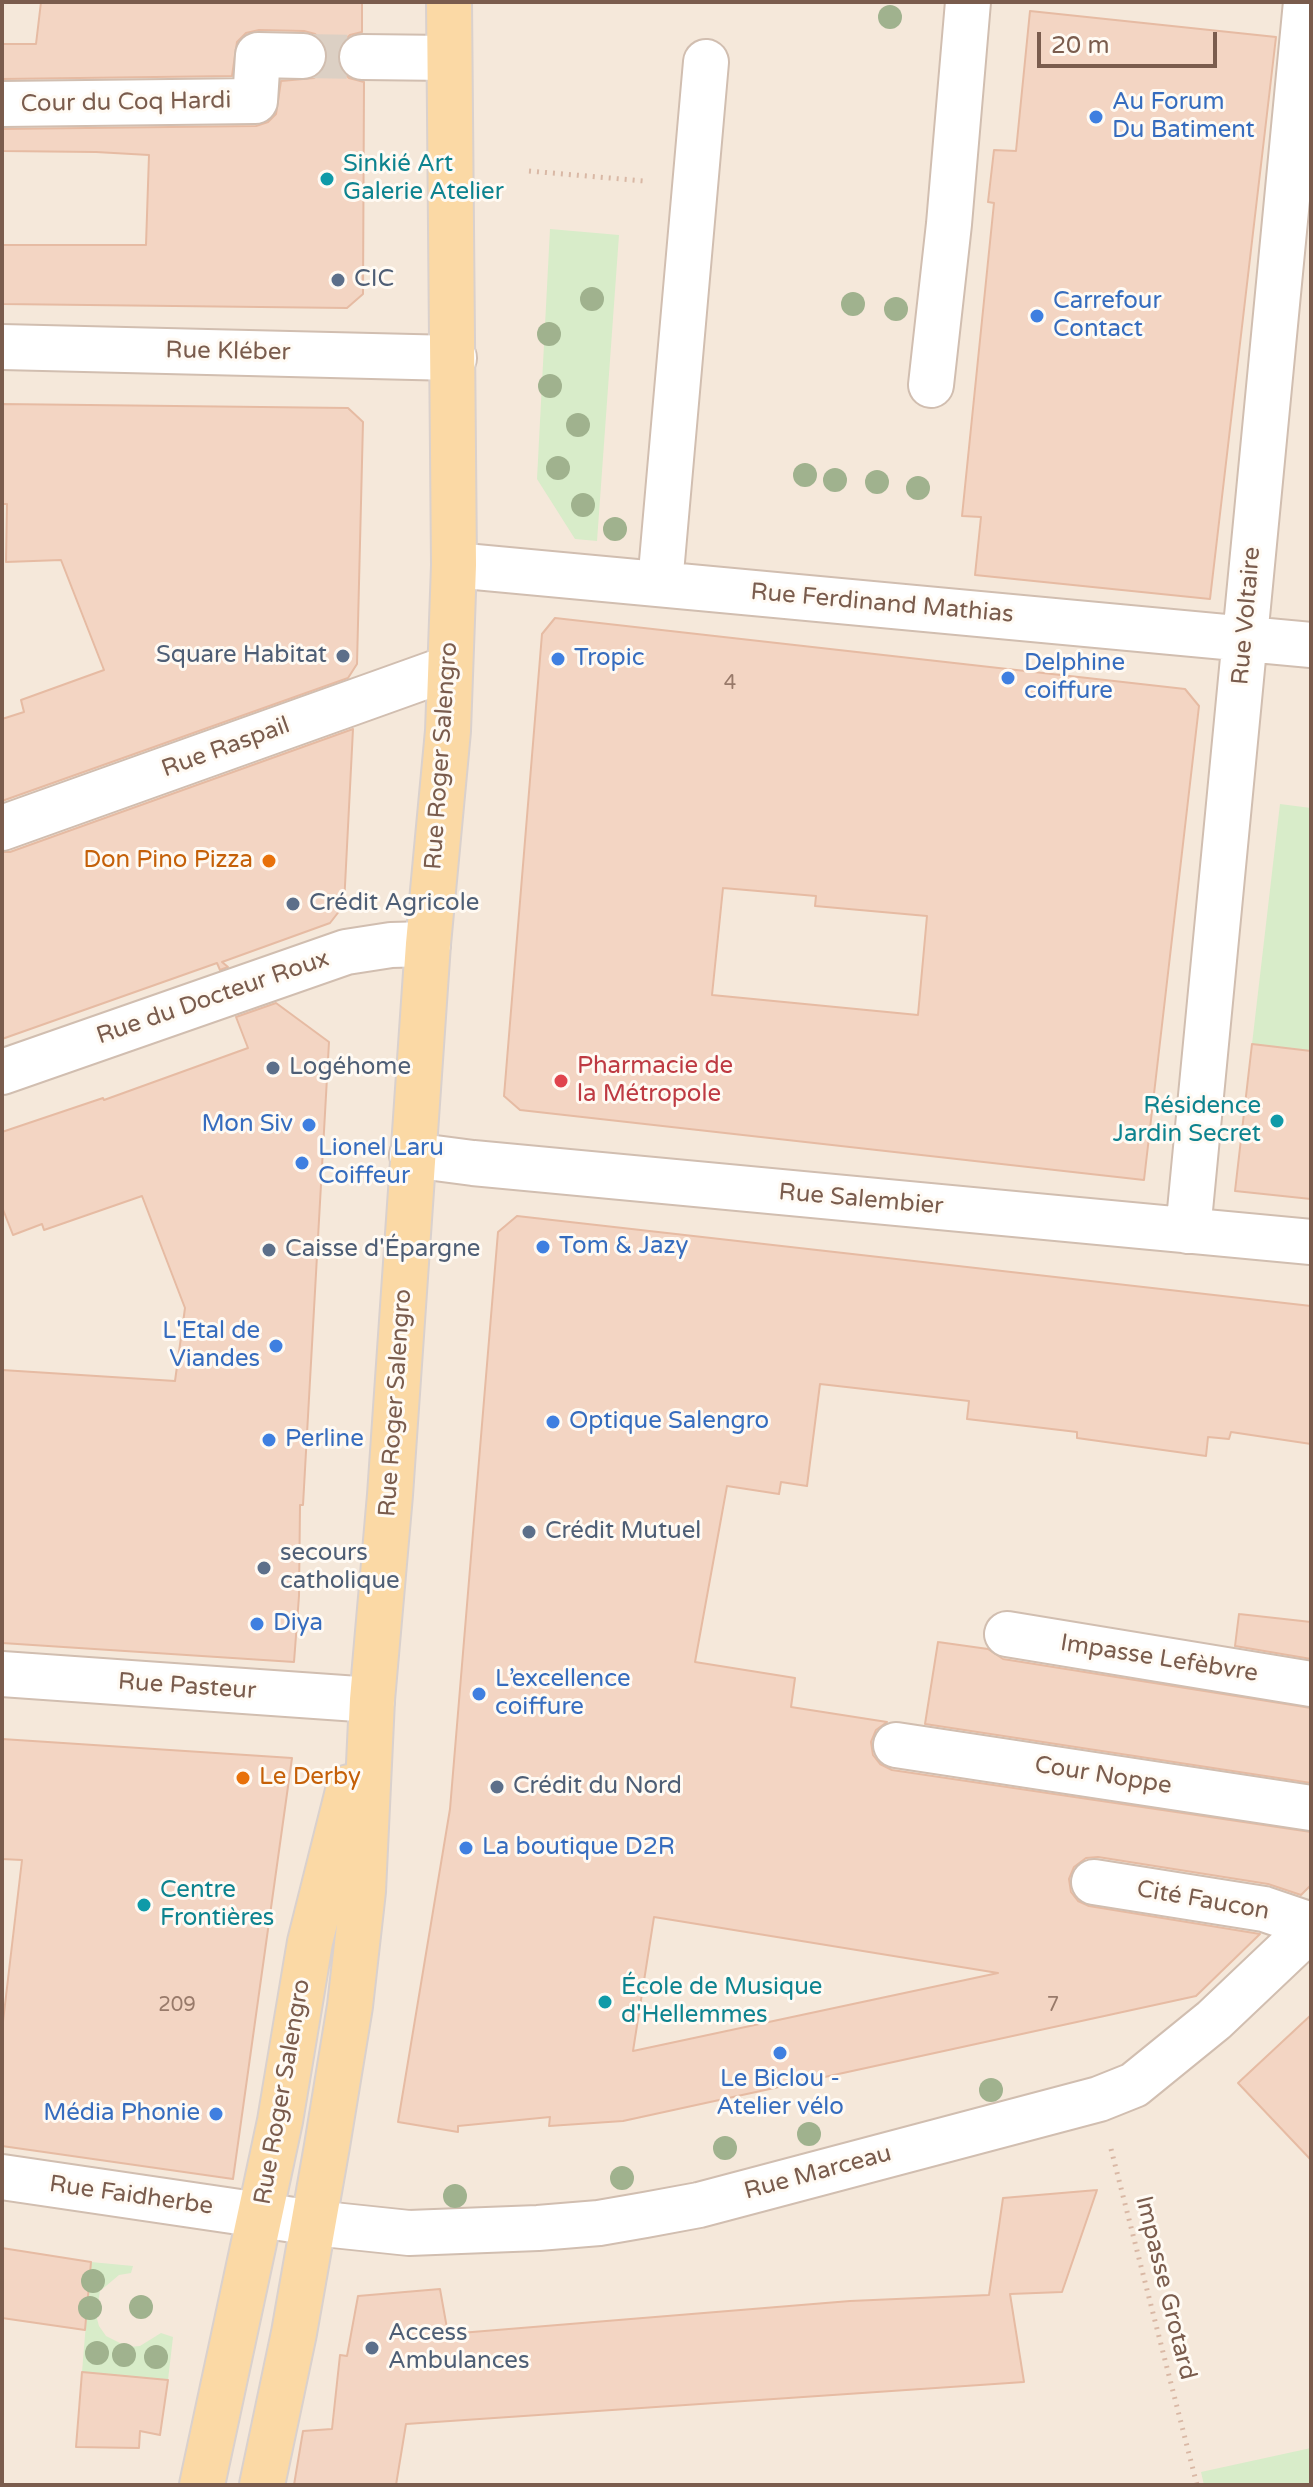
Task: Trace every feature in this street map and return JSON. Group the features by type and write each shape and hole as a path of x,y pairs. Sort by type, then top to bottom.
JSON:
{"main road":[{"name":"Rue Roger Salengro","path":"262,2485 314,2223 357,1954 363,1891 372,1700 390,1495 428,944 448,731 454,565 449,2"},
{"name":"Rue Roger Salengro","path":"202,2485 280,2121 310,1942 372,1700"}],"street":[{"path":"931,385 968,2"},
{"name":"Rue Voltaire","path":"1188,1231 1306,2"},
{"name":"Cour du Coq Hardi","path":"2,104 255,101 258,55 303,56"},
{"path":"362,57 449,58"},
{"path":"660,584 706,62"},
{"name":"Rue Kléber","path":"2,347 454,358"},
{"name":"Rue Ferdinand Mathias","path":"454,565 1311,645"},
{"name":"Rue Raspail","path":"2,828 449,668"},
{"name":"Rue du Docteur Roux","path":"2,1072 346,952 391,945 428,944"},
{"name":"Rue Salembier","path":"412,1155 489,1165 1311,1242"},
{"name":"Impasse Lefèbvre","path":"1007,1634 1311,1684"},
{"name":"Rue Pasteur","path":"2,1674 372,1700"},
{"name":"Cour Noppe","path":"896,1745 1311,1808"},
{"name":"Cité Faucon","path":"1094,1882 1264,1909 1311,1926"},
{"name":"Rue Marceau","path":"260,2215 409,2233 475,2232 599,2223 699,2205 1099,2099 1134,2085 1162,2064 1214,2020 1311,1926"},
{"name":"Rue Faidherbe","path":"2,2177 260,2215"}],"path":[{"path":"529,171 695,186"},
{"name":"Impasse Grotard","path":"1099,2099 1197,2485"}],"shaded area":[{"path":"2,2 1311,2 1311,2485 2,2485"}],"green space":[{"path":"550,229 619,235 597,541 575,539 537,479"},
{"path":"1280,804 1311,808 1311,1051 1252,1044"},
{"path":"91,2262 133,2266 131,2273 119,2275 100,2291 96,2315 99,2326 106,2336 128,2347 140,2346 161,2333 173,2337 168,2380 82,2372"},
{"path":"1311,2448 1311,2485 1204,2485 1201,2472"}],"building":[{"path":"41,2 362,2 362,32 350,35 341,44 337,58 341,70 349,78 364,82 363,294 347,308 2,304 2,245 146,245 149,155 2,151 2,129 256,126 268,122 276,114 281,81 314,78 324,70 328,57 324,43 315,34 259,30 246,33 237,42 232,76 2,79 2,44 36,44"},
{"path":"1030,11 1276,37 1210,599 975,575 981,517 962,516 994,203 988,202 994,150 1016,151"},
{"path":"2,404 348,408 363,422 357,664 348,678 2,801 2,719 24,712 21,700 104,670 61,560 6,562 7,504 2,504"},
{"path":"555,618 1185,689 1199,706 1144,1180 520,1110 504,1096 542,634","holes":["723,888 816,896 815,906 927,916 918,1015 712,995"]},
{"path":"353,729 344,905 330,923 222,962 228,967 220,970 217,963 2,1039 2,852 10,852"},
{"path":"276,1003 329,1042 303,1505 300,1505 299,1596 294,1662 2,1643 2,1370 175,1381 185,1308 142,1196 44,1230 42,1224 13,1235 2,1207 2,1132 104,1100 248,1048 236,1017"},
{"name":"Résidence Jardin Secret","path":"1252,1044 1311,1051 1311,1199 1235,1191"},
{"path":"517,1216 1311,1306 1311,1444 1231,1432 1229,1439 1208,1437 1206,1456 1077,1438 1077,1432 967,1419 969,1401 820,1384 807,1486 781,1482 779,1494 727,1486 695,1662 795,1678 791,1707 887,1722 876,1730 871,1742 873,1755 880,1764 892,1770 1311,1832 1311,1885 1301,1895 1268,1884 1098,1857 1086,1858 1074,1867 1069,1879 1071,1892 1078,1901 1089,1906 1260,1934 1196,1996 623,2121 549,2126 550,2117 458,2126 458,2132 398,2122 450,1809 498,1232","holes":["654,1917 998,1973 633,2051"]},
{"path":"1239,1614 1311,1622 1311,1659 1235,1646"},
{"path":"938,1642 988,1649 1003,1659 1311,1708 1311,1783 925,1724"},
{"path":"2,1739 292,1758 233,2179 2,2146 2,2030 22,1860 2,1859"},
{"path":"1311,2015 1311,2160 1238,2083"},
{"path":"1097,2190 1062,2292 1010,2294 1024,2382 406,2424 396,2485 294,2485 303,2431 332,2429 340,2355 347,2356 358,2296 440,2289 448,2334 850,2301 989,2295 1003,2198"},
{"path":"2,2248 91,2262 85,2330 2,2318"},
{"path":"82,2372 168,2380 160,2435 140,2431 139,2448 76,2447"}],"tunnel":[{"path":"303,56 362,57"}],"place":[{"name":"Au Forum Du Batiment","path":"1096,117"},
{"name":"Sinkié Art Galerie Atelier","path":"327,179"},
{"name":"CIC","path":"338,280"},
{"name":"Carrefour Contact","path":"1037,316"},
{"name":"Square Habitat","path":"343,656"},
{"name":"Tropic","path":"558,659"},
{"name":"Delphine coiffure","path":"1008,678"},
{"name":"Don Pino Pizza","path":"269,861"},
{"name":"Crédit Agricole","path":"293,904"},
{"name":"Logéhome","path":"273,1068"},
{"name":"Pharmacie de la Métropole","path":"561,1081"},
{"name":"Résidence Jardin Secret","path":"1277,1121"},
{"name":"Mon Siv","path":"309,1125"},
{"name":"Lionel Laru Coiffeur","path":"302,1163"},
{"name":"Tom & Jazy","path":"543,1247"},
{"name":"Caisse d'Épargne","path":"269,1250"},
{"name":"L'Etal de Viandes","path":"276,1346"},
{"name":"Optique Salengro","path":"553,1422"},
{"name":"Perline","path":"269,1440"},
{"name":"Crédit Mutuel","path":"529,1532"},
{"name":"secours catholique","path":"264,1568"},
{"name":"Diya","path":"257,1624"},
{"name":"L’excellence coiffure","path":"479,1694"},
{"name":"Le Derby","path":"243,1778"},
{"name":"Crédit du Nord","path":"497,1787"},
{"name":"La boutique D2R","path":"466,1848"},
{"name":"Centre Frontières","path":"144,1905"},
{"name":"École de Musique d'Hellemmes","path":"605,2002"},
{"name":"Le Biclou - Atelier vélo","path":"780,2053"},
{"name":"Média Phonie","path":"216,2114"},
{"name":"Access Ambulances","path":"372,2348"}]}
